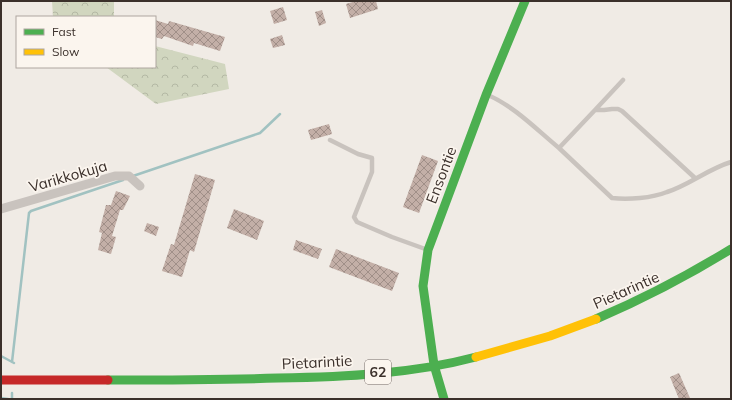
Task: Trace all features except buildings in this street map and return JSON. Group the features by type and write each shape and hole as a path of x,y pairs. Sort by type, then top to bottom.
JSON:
{"main road":[{"name":"Ensontie","path":"444,399 434,365 422,286 428,250 486,95 525,1"},
{"name":"Pietarintie","path":"1,380 187,381 304,378 401,370 434,365 489,353 584,324 652,295 698,270 731,249"}],"street":[{"name":"Varikkokuja","path":"1,209 115,176 128,176 140,186"}],"lane":[{"path":"558,148 623,80"},
{"path":"486,95 500,100 518,113 612,198 622,199 660,194 676,188 721,165 731,162"},
{"path":"595,110 612,108 622,111 695,178"},
{"path":"330,140 358,154 372,158 372,172 354,217 357,222 428,250"}],"green space":[{"path":"52,1 114,1 114,16 53,16"},
{"path":"156,46 225,64 229,89 156,104 107,68 156,68"}],"waterway":[{"path":"133,176 260,133 280,114"},
{"path":"12,362 29,213 31,211 123,180"},
{"path":"1,356 14,363"},
{"path":"12,393 12,399"},
{"path":"1,398 8,399"}],"traffic: fast":[{"path":"444,399 434,365 423,286 428,250 486,95 525,1"},
{"path":"596,319 665,287 731,249"},
{"path":"108,380 303,378 378,374 452,363 476,357"}],"traffic: slow":[{"path":"476,357 550,336 596,319"}],"traffic: jam":[{"path":"1,380 108,380"}]}
